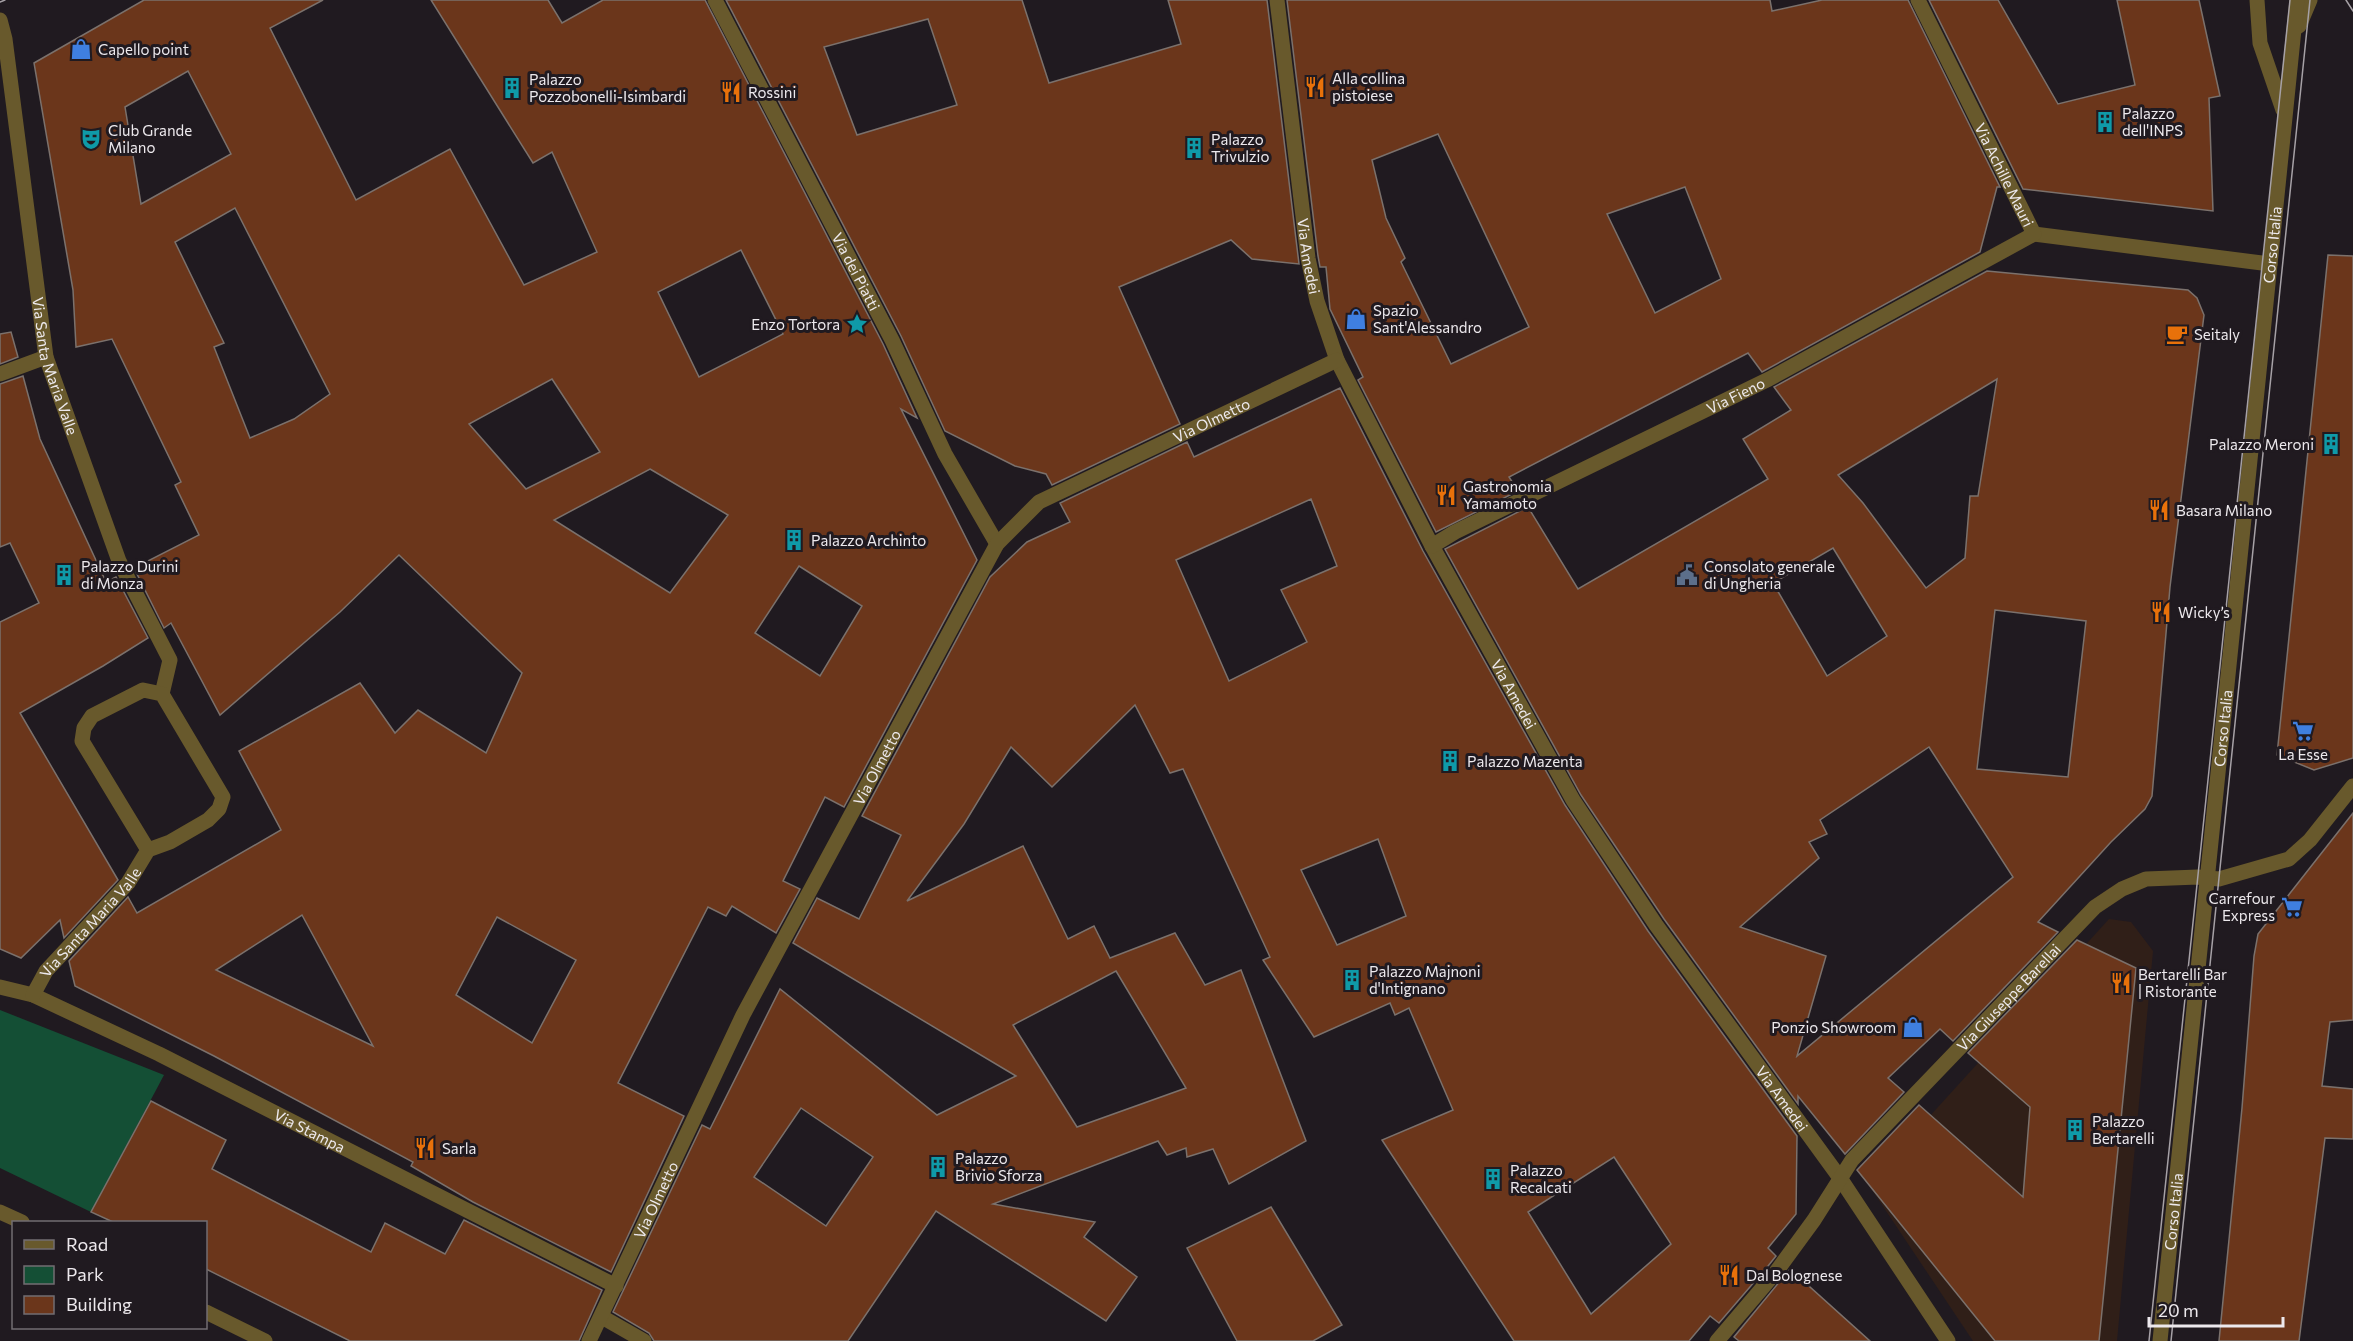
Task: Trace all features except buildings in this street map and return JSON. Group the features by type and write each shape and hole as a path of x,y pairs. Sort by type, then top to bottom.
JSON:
{"street":[{"name":"Via dei Piatti","path":"715,0 892,339 945,454 997,544"},
{"name":"Via Amedei","path":"1277,0 1308,258 1317,301 1337,360 1432,546 1573,800 1656,925 1840,1178 1948,1341"},
{"name":"Via Achille Mauri","path":"1918,0 2034,234 2270,264"},
{"path":"2258,0 2260,43 2285,116"},
{"name":"Corso Italia","path":"2160,1341 2297,0"},
{"path":"2291,45 2310,0"},
{"name":"Via Santa Maria Valle","path":"0,20 5,39 46,357 119,561 170,660 162,694 223,797 219,809 208,820 170,842 148,850 128,883 46,971 33,995"},
{"name":"Via Fieno","path":"1432,546 1455,532 1769,379 2034,234"},
{"path":"0,374 46,357"},
{"name":"Via Olmetto","path":"589,1341 743,1015 997,544 1039,502 1337,360"},
{"name":"Via Santa Maria Valle","path":"148,850 82,741 84,729 92,716 143,690 162,694"},
{"name":"Via Giuseppe Barellai","path":"1717,1341 1776,1272 1814,1220 1852,1160 2095,907 2122,889 2146,879 2219,879 2289,859 2310,840 2353,786"},
{"name":"Via Stampa","path":"0,987 33,995 159,1054 616,1286"},
{"path":"0,1212 20,1221"},
{"path":"207,1313 265,1341"},
{"path":"602,1317 644,1341"}],"shaded area":[{"name":"Palazzo Bertarelli","path":"2109,919 2131,922 2153,951 2117,1341 1973,1341 1868,1184"}],"green space":[{"path":"0,1010 164,1075 91,1212 0,1168"}],"tram line":[{"path":"0,2 5,0"},
{"path":"2149,1341 2290,0"},
{"path":"2171,1341 2310,0"},
{"path":"2346,0 2353,11"}],"place":[{"name":"Capello point","path":"81,49"},
{"name":"Alla collina pistoiese","path":"1315,87"},
{"name":"Palazzo Pozzobonelli-Isimbardi","path":"512,88"},
{"name":"Rossini","path":"731,92"},
{"name":"Palazzo dell'INPS","path":"2105,122"},
{"name":"Club Grande Milano","path":"91,139"},
{"name":"Palazzo Trivulzio","path":"1194,148"},
{"name":"Spazio Sant'Alessandro","path":"1356,319"},
{"name":"Enzo Tortora","path":"857,324"},
{"name":"Seitaly","path":"2177,334"},
{"name":"Palazzo Meroni","path":"2331,444"},
{"name":"Gastronomia Yamamoto","path":"1446,495"},
{"name":"Basara Milano","path":"2159,510"},
{"name":"Palazzo Archinto","path":"794,540"},
{"name":"Palazzo Durini di Monza","path":"64,575"},
{"name":"Consolato generale di Ungheria","path":"1687,575"},
{"name":"Wicky’s","path":"2161,612"},
{"name":"La Esse","path":"2303,731"},
{"name":"Palazzo Mazenta","path":"1450,761"},
{"name":"Carrefour Express","path":"2292,907"},
{"name":"Palazzo Majnoni d'Intignano","path":"1352,980"},
{"name":"Bertarelli Bar | Ristorante","path":"2121,983"},
{"name":"Ponzio Showroom","path":"1913,1027"},
{"name":"Palazzo Bertarelli","path":"2075,1130"},
{"name":"Sarla","path":"425,1148"},
{"name":"Palazzo Brivio Sforza","path":"938,1167"},
{"name":"Palazzo Recalcati","path":"1493,1179"},
{"name":"Dal Bolognese","path":"1729,1275"}]}
